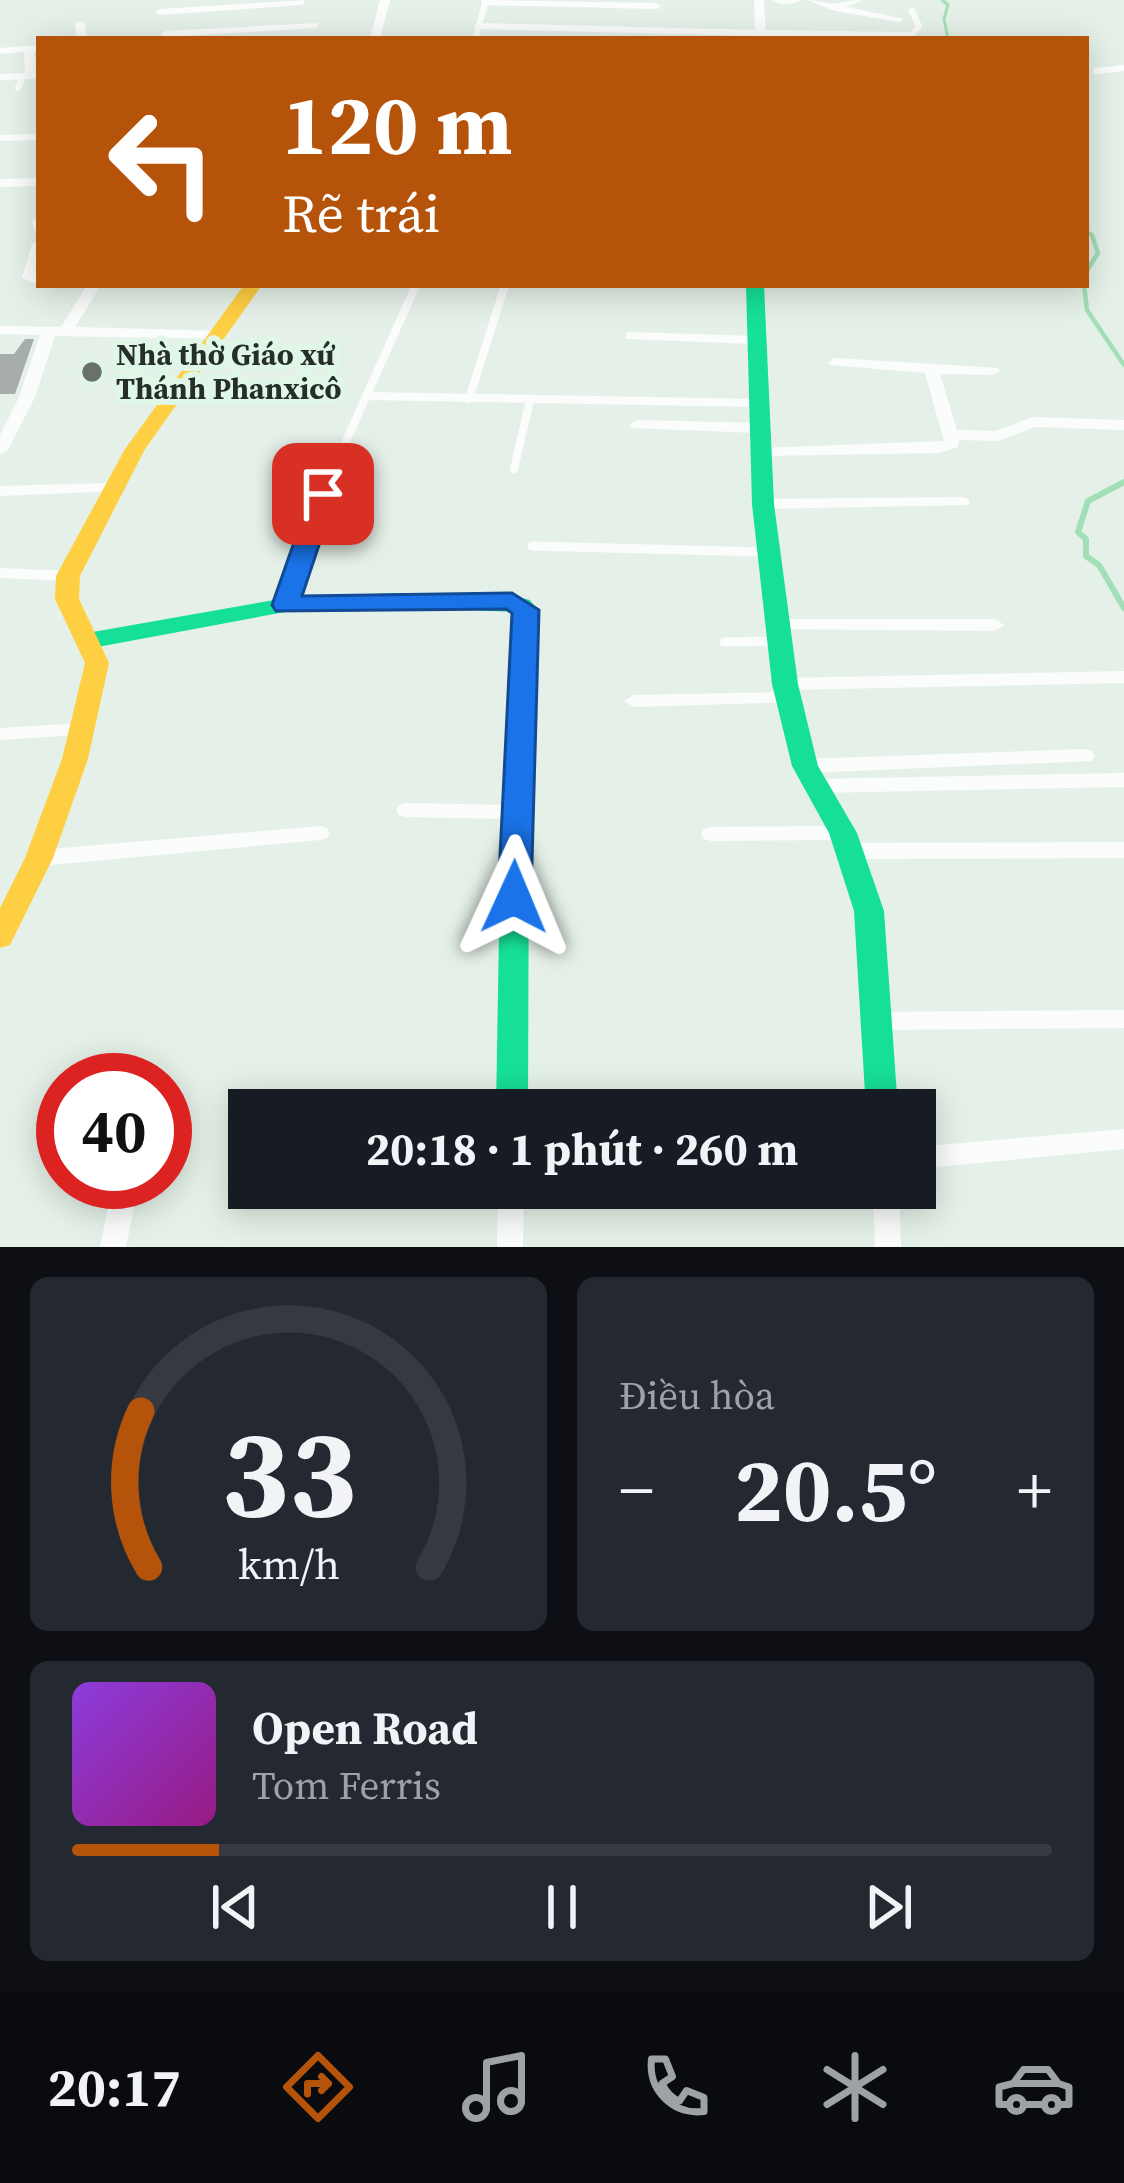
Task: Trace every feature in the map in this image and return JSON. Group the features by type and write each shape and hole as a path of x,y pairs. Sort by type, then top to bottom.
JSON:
{"street":[{"path":"376,36 385,0"},
{"path":"477,33 650,30 761,36 759,0"},
{"path":"777,0 796,0"},
{"path":"812,0 899,19"},
{"path":"835,8 856,0"},
{"path":"486,1 656,3 650,30"},
{"path":"302,2 158,6 167,36 272,33 314,25"},
{"path":"80,24 82,36"},
{"path":"0,51 34,49 28,79 0,77"},
{"path":"0,138 36,137"},
{"path":"0,183 36,182"},
{"path":"36,254 29,278 36,280"},
{"path":"0,450 58,331 92,288"},
{"path":"0,937 39,858 84,729 97,663 67,598 68,576 111,488 251,288"},
{"path":"755,288 763,504 777,633 787,691 811,776 847,842 869,911 881,1089"},
{"path":"0,330 218,335"},
{"path":"632,335 755,340"},
{"path":"835,362 993,371"},
{"path":"637,425 759,428 939,448 952,444 932,369"},
{"path":"951,435 998,436 1034,422 1124,424"},
{"path":"0,491 111,488"},
{"path":"763,504 962,502"},
{"path":"0,573 68,576"},
{"path":"87,641 286,605 398,600 522,604 526,610 515,812 512,1089"},
{"path":"777,633 994,625"},
{"path":"634,701 1124,677"},
{"path":"0,734 84,729"},
{"path":"811,776 1085,756"},
{"path":"811,776 1124,780"},
{"path":"406,810 515,812"},
{"path":"39,858 320,833"},
{"path":"712,834 1124,850"},
{"path":"877,1021 1124,1019"},
{"path":"936,1156 1124,1139"},
{"path":"113,1247 121,1209"},
{"path":"510,1247 511,1209"},
{"path":"887,1209 889,1247"}],"lane":[{"path":"477,33 486,1"},
{"path":"761,36 912,35 919,32 912,11"},
{"path":"1096,71 1124,68"},
{"path":"286,605 323,494 415,288"},
{"path":"470,399 504,288"},
{"path":"370,396 530,400 759,428"},
{"path":"514,470 530,400"},
{"path":"532,546 767,552"},
{"path":"724,642 777,633"}],"building":[{"path":"25,339 34,339 15,394 0,394 0,354 14,354"}],"waterway":[{"path":"942,0 948,5 944,19 947,36"},
{"path":"1089,234 1098,253 1089,267"},
{"path":"1084,288 1087,310 1124,365"},
{"path":"1124,482 1088,501 1078,532 1086,539 1086,556 1099,565 1124,608"}],"traffic: fast":[{"path":"755,288 763,504 785,684 805,766 843,833 869,911 881,1089"},
{"path":"87,641 285,605 397,600 522,605 526,610 515,812 512,1089"}],"traffic: slow":[{"path":"0,937 39,858 75,759 97,663 67,599 68,576 135,449 251,288"}],"place":[{"name":"Nhà thờ Giáo xứ Thánh Phanxicô","path":"92,372"}],"route":[{"path":"323,494 286,605 512,601 526,610 514,897"}]}
